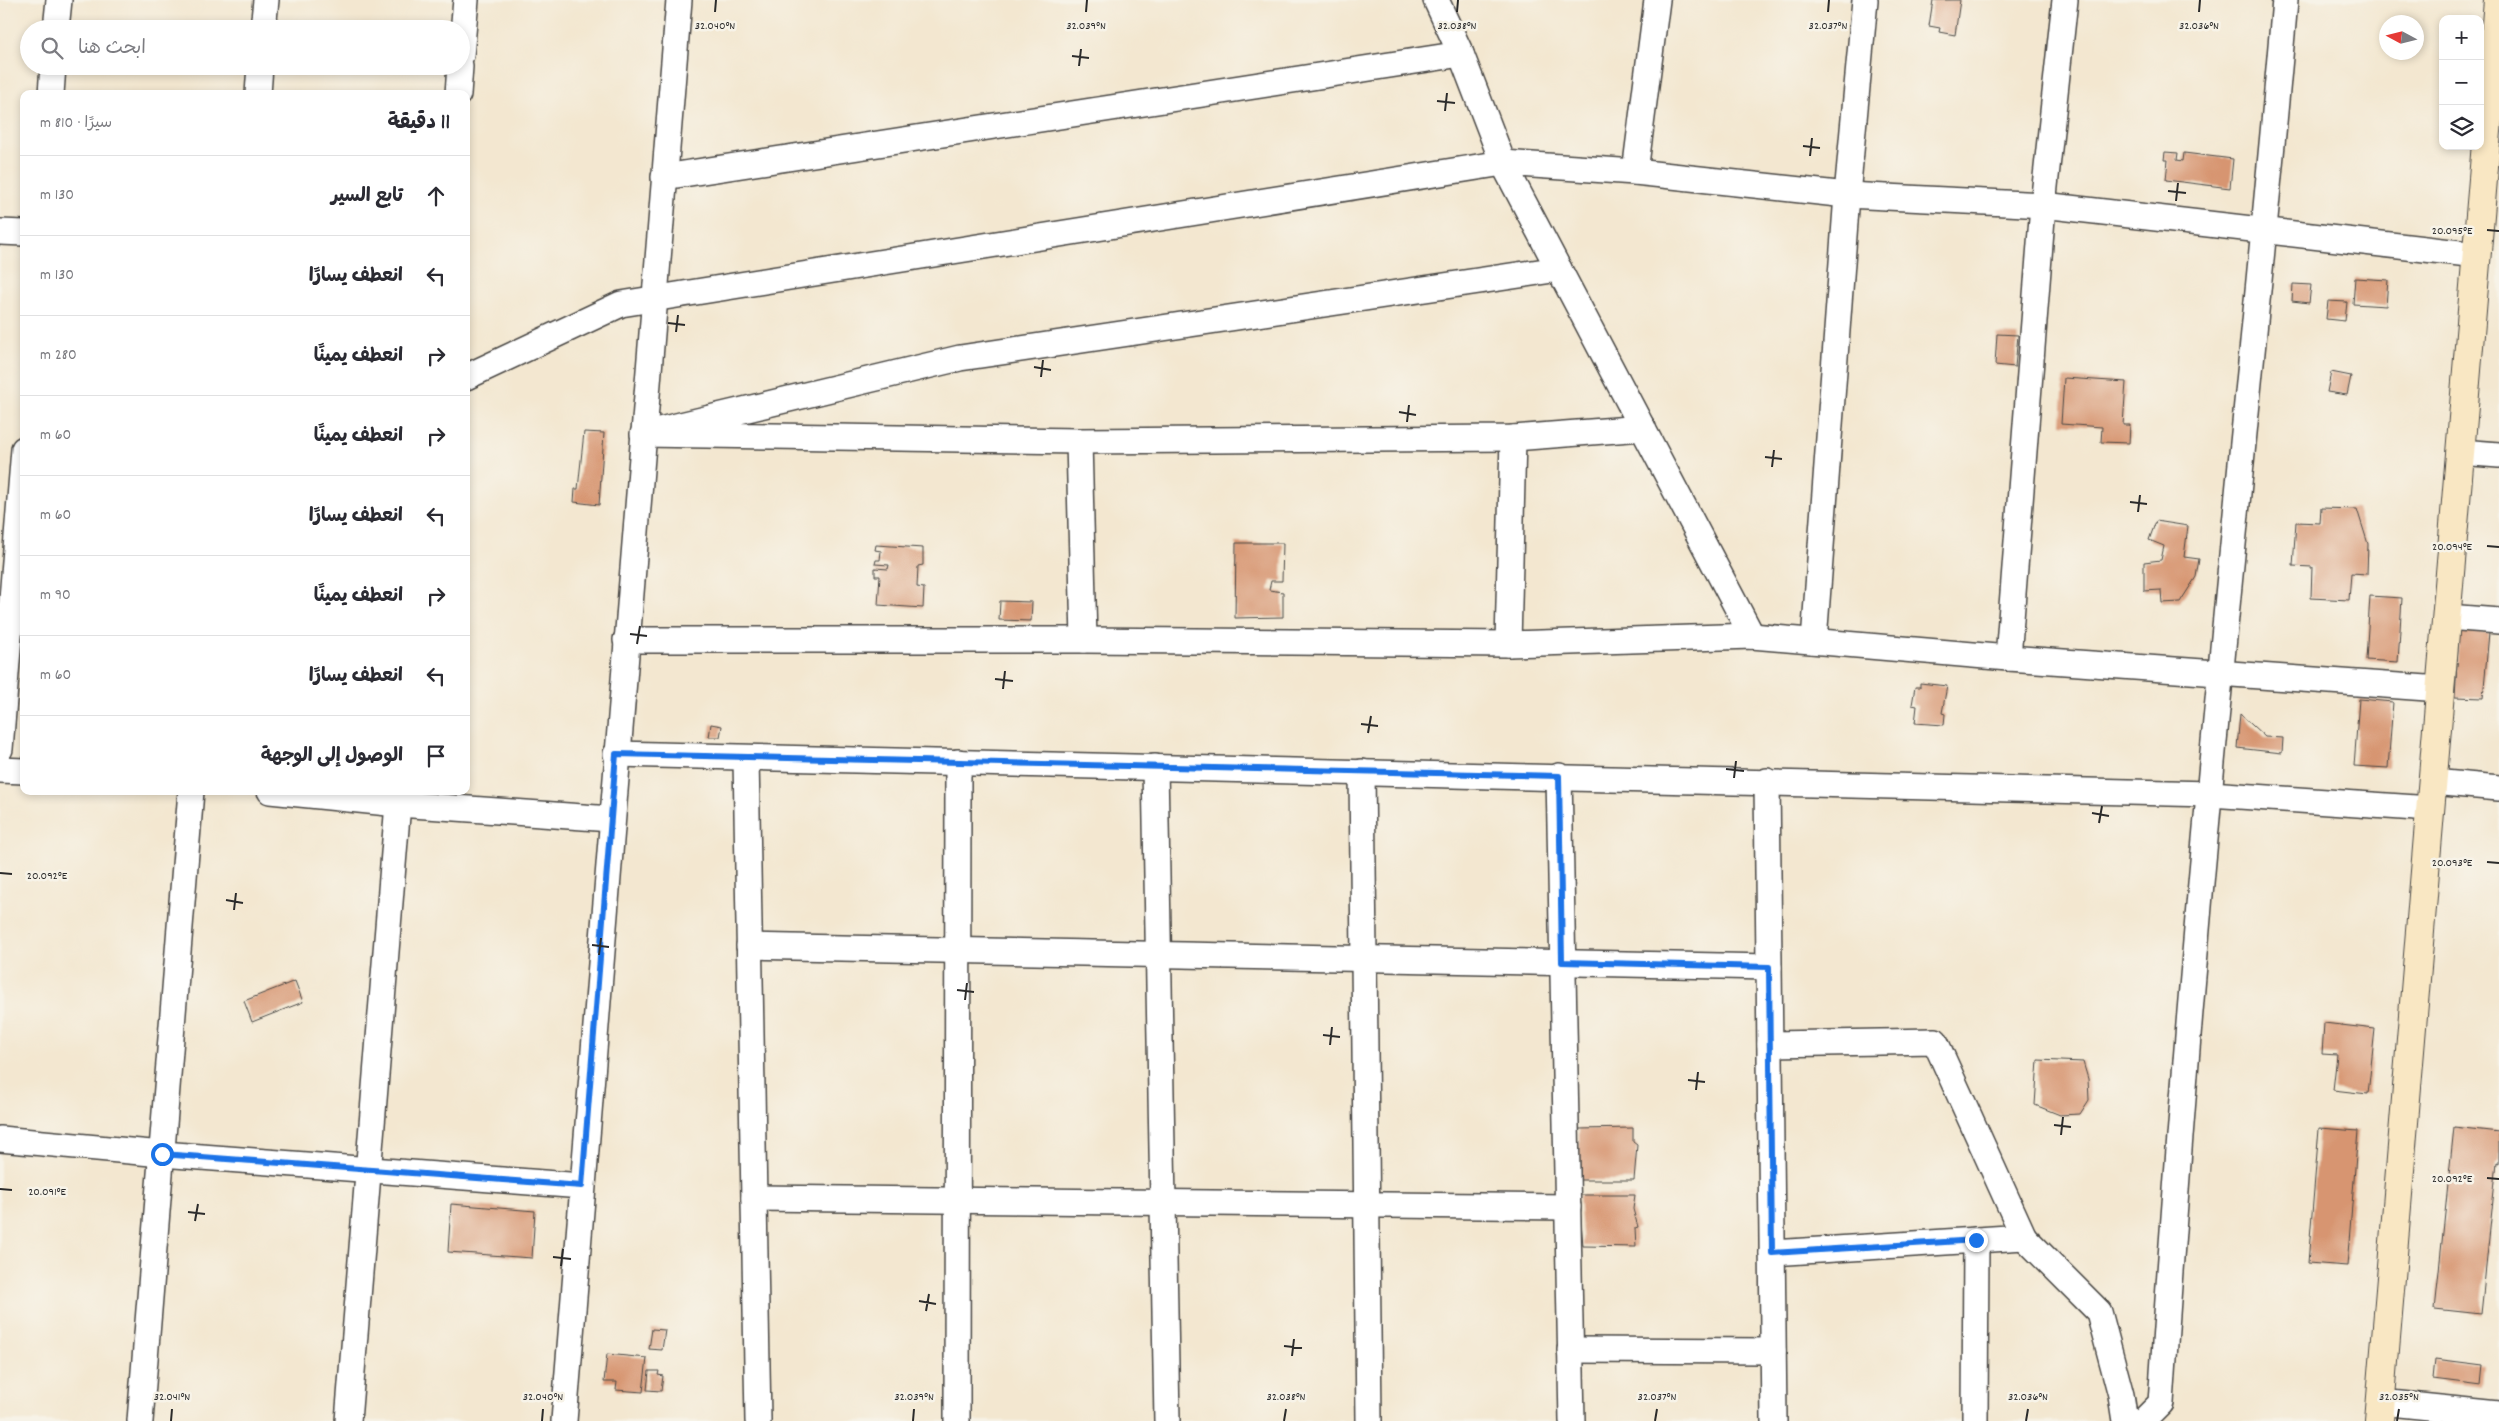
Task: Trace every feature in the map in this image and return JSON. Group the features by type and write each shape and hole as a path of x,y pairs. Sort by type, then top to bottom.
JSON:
{"street":[{"path":"57,20 58,0"},
{"path":"265,20 266,0"},
{"path":"464,20 466,0"},
{"path":"564,1421 616,754 679,0"},
{"path":"1436,0 1461,54 1503,163 1752,636"},
{"path":"1635,172 1657,0"},
{"path":"1814,641 1847,195 1865,0"},
{"path":"2008,658 2043,205 2065,0"},
{"path":"2143,1421 2161,1403 2173,1218 2220,672 2265,230 2285,0"},
{"path":"2498,0 2496,71 2477,255 2380,1411 2499,1414"},
{"path":"664,177 1461,54"},
{"path":"51,90 52,75"},
{"path":"258,90 259,75"},
{"path":"458,90 459,75"},
{"path":"470,375 621,304 1503,163 1635,172 1847,195 2043,205 2477,255"},
{"path":"0,232 20,233"},
{"path":"643,434 960,358 1559,269"},
{"path":"643,434 1079,441 1513,438 1643,428"},
{"path":"1508,644 1513,438"},
{"path":"1079,441 1084,640"},
{"path":"2460,452 2499,455"},
{"path":"0,748 20,497"},
{"path":"2447,617 2499,621"},
{"path":"626,640 1084,640 1508,644 1752,636 2008,658 2220,672 2441,690"},
{"path":"616,754 1767,781 2210,794 2431,809"},
{"path":"746,758 758,1421"},
{"path":"957,1421 958,762"},
{"path":"1155,767 1167,1421"},
{"path":"0,770 20,771"},
{"path":"1362,772 1369,1421"},
{"path":"1559,776 1572,1421"},
{"path":"1767,781 1774,1421"},
{"path":"2433,782 2499,788"},
{"path":"140,1421 192,795"},
{"path":"356,795 399,797 611,819"},
{"path":"348,1421 399,797"},
{"path":"750,946 1769,967"},
{"path":"1770,1044 1935,1041 2024,1237 2100,1312 2121,1395 2125,1421"},
{"path":"0,1139 162,1154 582,1186"},
{"path":"754,1198 1568,1207"},
{"path":"1772,1253 2024,1237"},
{"path":"1975,1421 1976,1240"},
{"path":"1570,1350 1773,1351"}],"building":[{"path":"1933,0 1960,0 1955,35 1939,32 1940,28 1929,26"},
{"path":"2165,152 2178,153 2177,160 2183,161 2184,153 2233,159 2230,188 2166,180 2168,160 2164,160"},
{"path":"2355,278 2388,280 2386,306 2353,304"},
{"path":"2293,284 2311,285 2309,303 2292,301"},
{"path":"2328,301 2347,302 2345,321 2326,319"},
{"path":"1997,334 2018,335 2015,367 1995,365"},
{"path":"2331,372 2351,376 2347,395 2327,392"},
{"path":"2064,378 2126,382 2123,425 2130,425 2129,443 2101,442 2102,427 2061,424"},
{"path":"584,432 604,433 599,505 574,502 575,489 578,489"},
{"path":"2321,508 2357,509 2368,544 2367,574 2351,573 2349,600 2311,598 2312,567 2293,566 2296,522 2320,523"},
{"path":"2156,521 2188,526 2184,557 2199,559 2196,577 2180,602 2162,603 2161,590 2144,591 2144,562 2161,560 2164,546 2149,540"},
{"path":"1236,543 1283,543 1282,581 1271,581 1269,590 1283,592 1283,617 1235,618"},
{"path":"876,545 923,548 923,565 918,566 917,587 924,588 923,608 878,605 880,576 875,576 875,568 888,569 889,565 875,564 876,560 880,560 881,551 875,550"},
{"path":"2370,596 2402,598 2398,662 2366,660"},
{"path":"1000,601 1032,602 1031,621 999,620"},
{"path":"2459,629 2489,633 2483,698 2455,697"},
{"path":"1920,683 1947,686 1942,713 1945,714 1944,725 1915,723 1917,706 1912,705 1915,687 1920,687"},
{"path":"2359,699 2393,702 2388,768 2354,766"},
{"path":"2240,714 2265,737 2283,738 2282,753 2237,748"},
{"path":"711,724 722,726 720,737 709,737"},
{"path":"295,981 303,1002 252,1022 244,1001"},
{"path":"2324,1023 2375,1029 2368,1094 2333,1090 2337,1055 2322,1054"},
{"path":"2038,1060 2083,1062 2088,1079 2089,1100 2080,1114 2060,1115 2035,1105"},
{"path":"2454,1127 2499,1132 2499,1163 2497,1162 2481,1314 2435,1309"},
{"path":"1633,1128 1633,1142 1637,1145 1634,1180 1580,1180 1579,1129"},
{"path":"2319,1128 2358,1131 2347,1266 2308,1263"},
{"path":"1579,1195 1635,1195 1633,1209 1638,1227 1635,1228 1636,1247 1583,1246"},
{"path":"451,1204 535,1211 532,1258 448,1252"},
{"path":"652,1329 665,1330 662,1350 649,1349"},
{"path":"607,1354 647,1358 643,1392 616,1390 617,1382 604,1382"},
{"path":"2435,1359 2483,1365 2481,1385 2433,1379"},
{"path":"649,1371 659,1371 658,1375 663,1376 661,1391 647,1390"}],"route":[{"path":"162,1154 582,1186 616,754 1559,776 1562,962 1769,967 1772,1253 1976,1240"}]}
